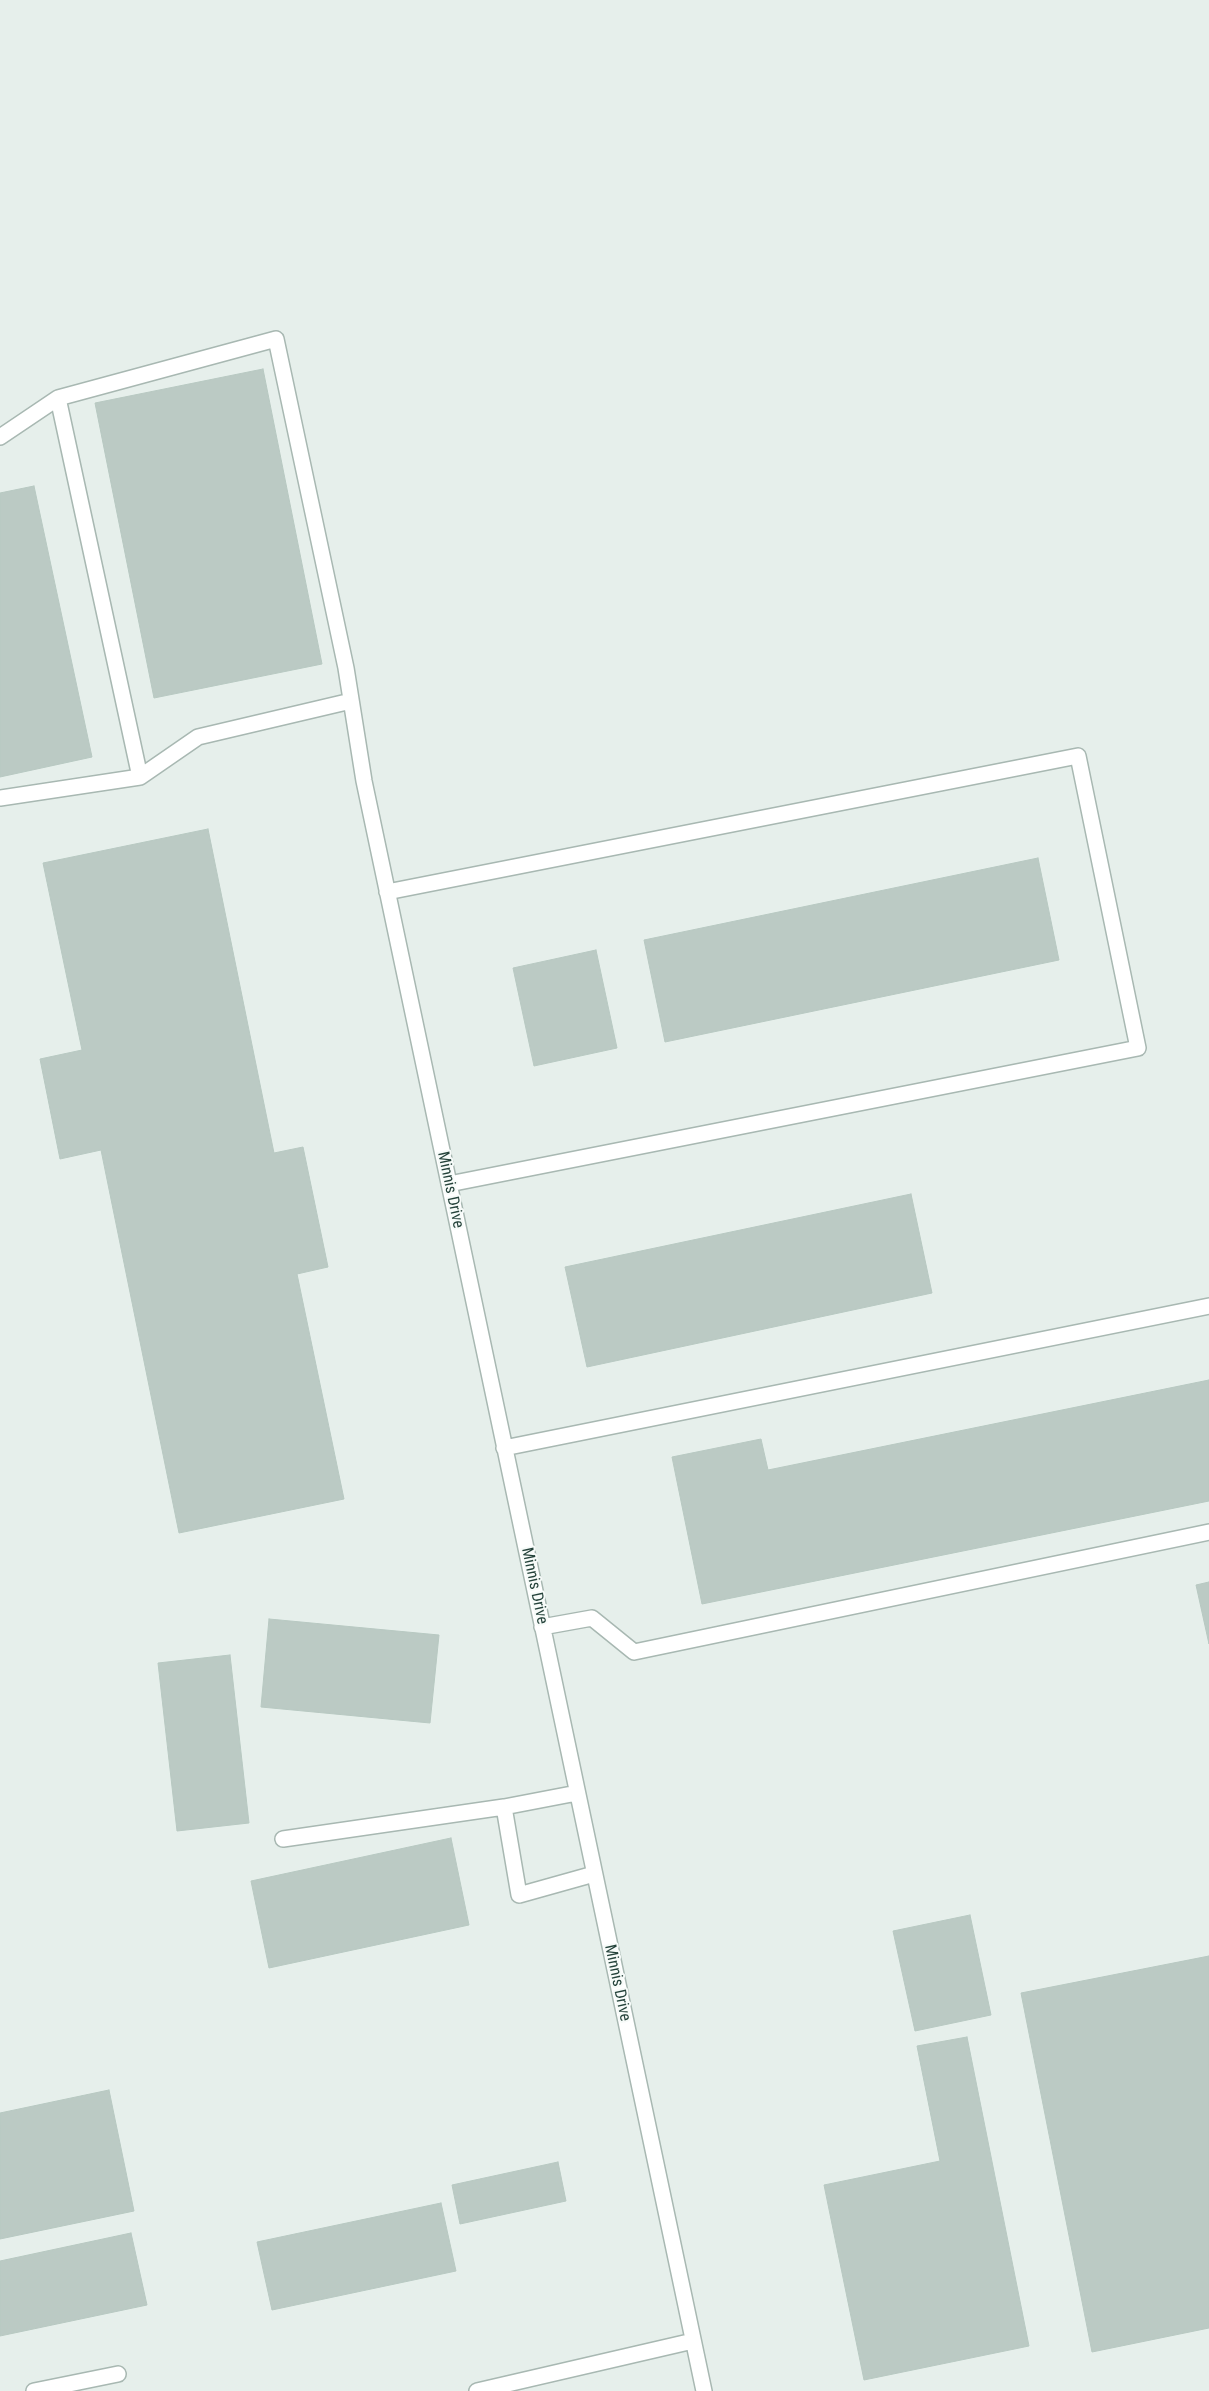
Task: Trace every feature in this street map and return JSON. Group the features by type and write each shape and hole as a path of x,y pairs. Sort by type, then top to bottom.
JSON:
{"street":[{"name":"Minnis Drive","path":"58,398 276,339 344,658 364,782 704,2391"},
{"path":"0,437 58,398 140,777"},
{"path":"0,798 140,777 198,737 351,700"},
{"path":"387,892 1078,756 1138,1048 449,1184"},
{"path":"504,1448 1209,1306"},
{"path":"542,1627 592,1618 634,1652 1209,1532"},
{"path":"283,1839 504,1808 577,1793"},
{"path":"504,1808 519,1895 594,1874"},
{"path":"477,2391 693,2341"},
{"path":"34,2391 118,2374"}],"building":[{"path":"263,369 322,664 154,698 95,403"},
{"path":"34,486 92,757 0,777 0,493"},
{"path":"208,829 274,1153 303,1147 328,1267 297,1274 344,1499 179,1533 101,1150 60,1159 40,1059 82,1050 43,863"},
{"path":"1038,858 1059,960 665,1042 644,940"},
{"path":"596,950 617,1048 534,1066 513,968"},
{"path":"911,1194 932,1293 587,1367 565,1267"},
{"path":"1209,1380 1209,1501 702,1604 672,1457 761,1439 768,1470"},
{"path":"1209,1582 1209,1644 1196,1585"},
{"path":"269,1619 439,1635 430,1723 261,1707"},
{"path":"230,1655 249,1823 177,1831 158,1663"},
{"path":"451,1838 469,1925 269,1968 251,1881"},
{"path":"970,1915 991,2015 915,2031 893,1931"},
{"path":"1209,1956 1209,2328 1092,2352 1021,1993"},
{"path":"967,2037 1029,2346 864,2380 824,2185 940,2161 917,2046"},
{"path":"109,2090 134,2211 0,2239 0,2113"},
{"path":"558,2162 566,2201 460,2224 452,2185"},
{"path":"441,2203 456,2271 272,2310 257,2242"},
{"path":"131,2233 147,2305 0,2336 0,2261"}]}
